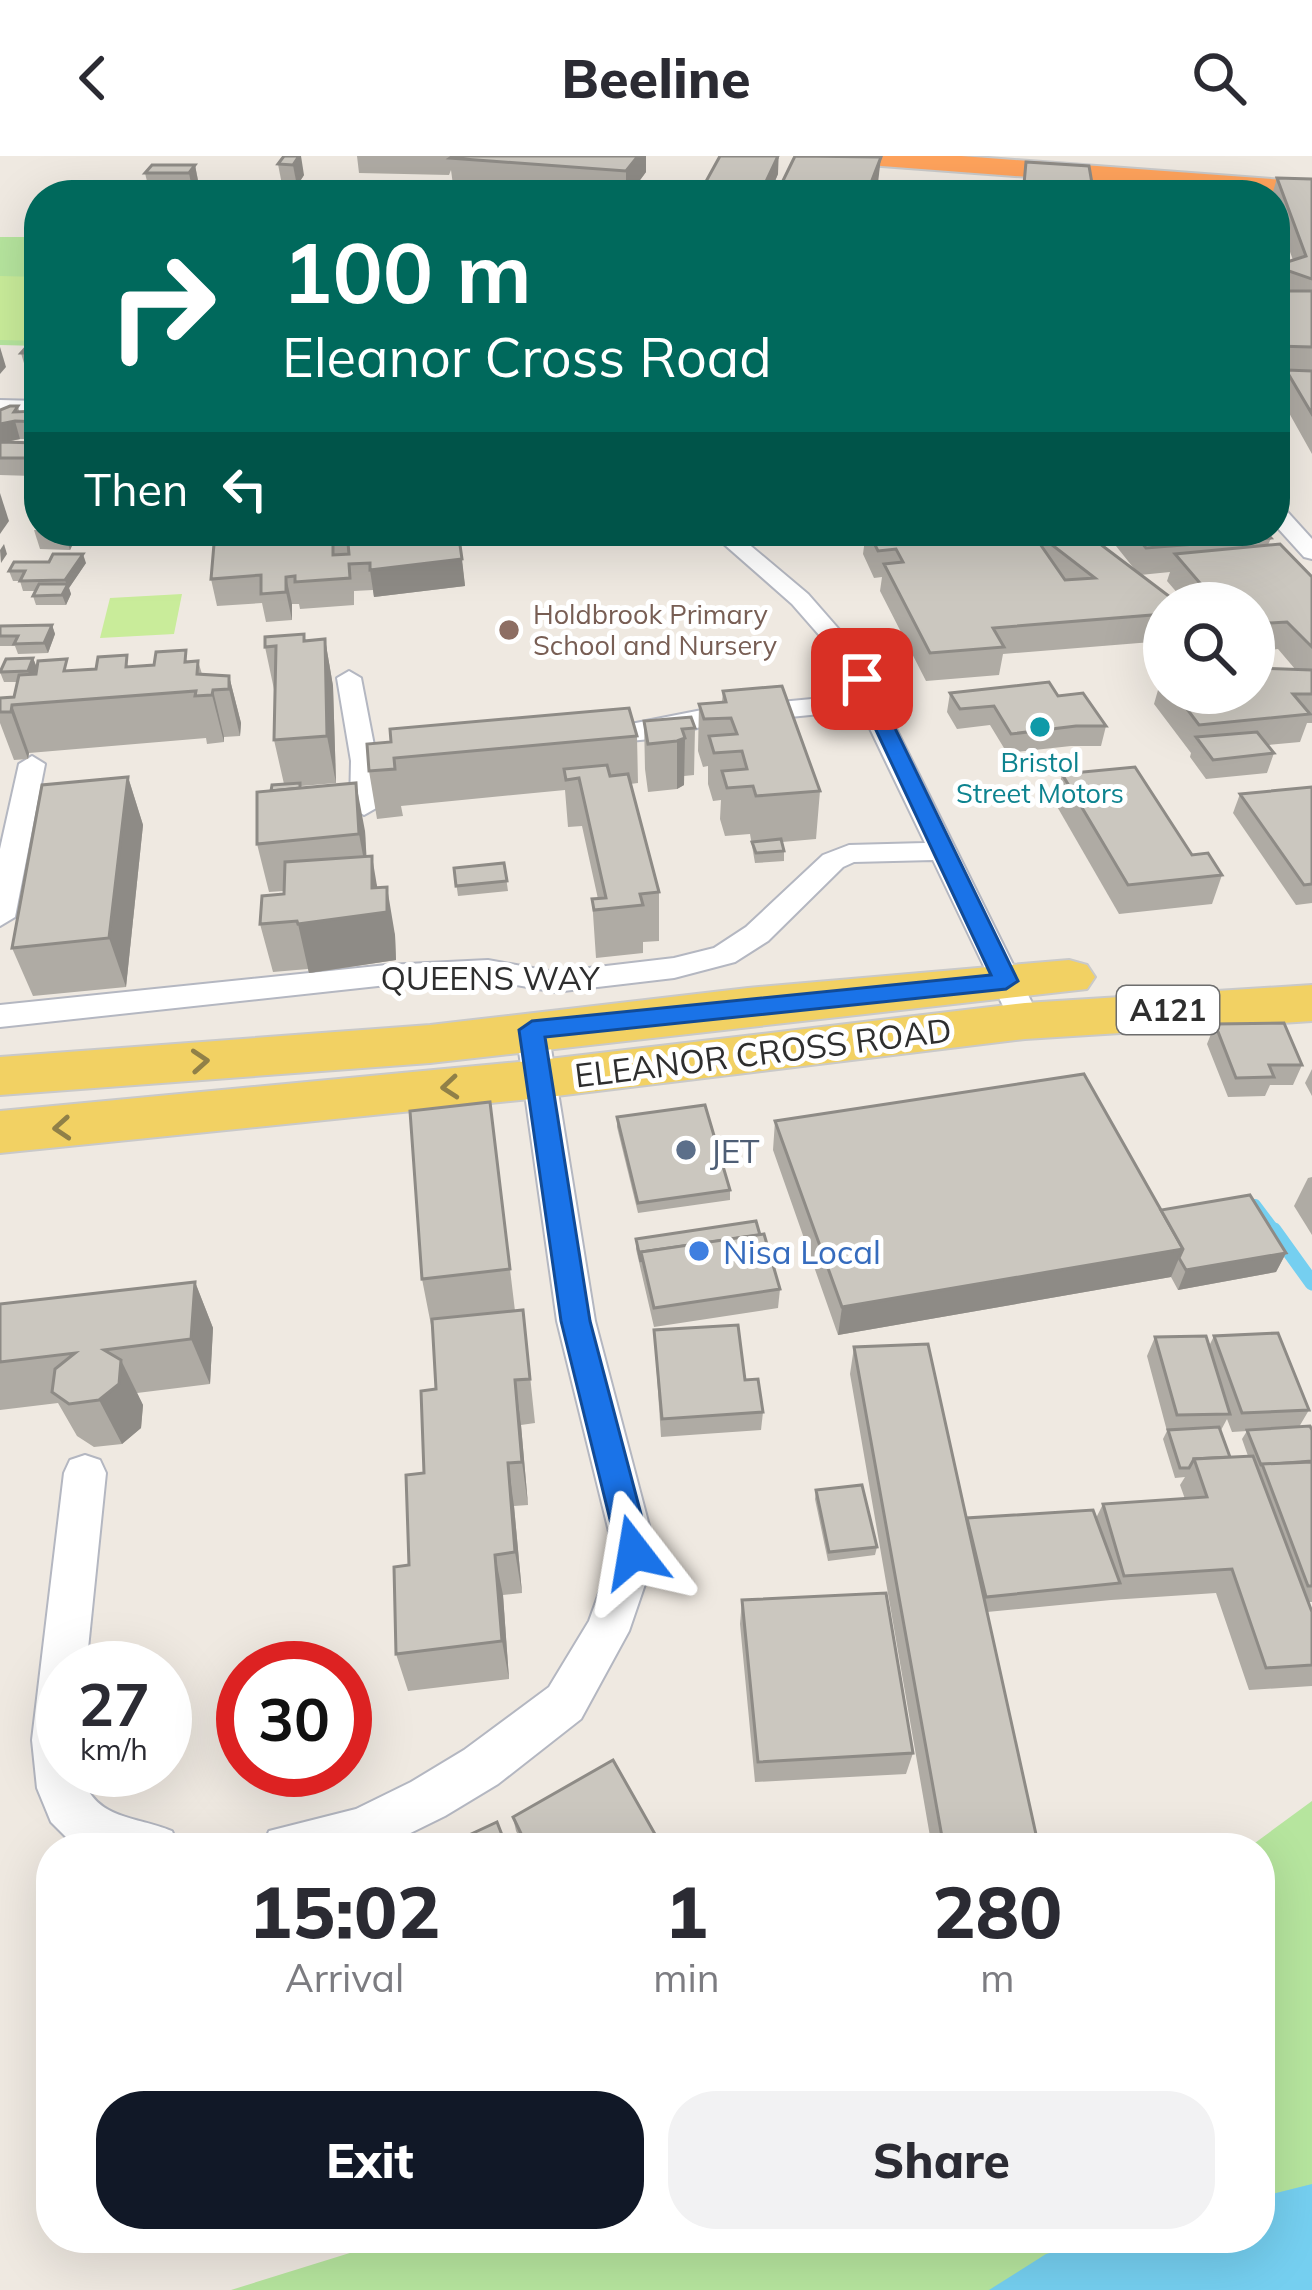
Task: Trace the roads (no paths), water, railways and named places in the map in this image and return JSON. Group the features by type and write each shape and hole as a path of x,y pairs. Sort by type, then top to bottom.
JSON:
{"highway":[{"path":"855,156 1178,180"},
{"path":"1042,156 1312,176"}],"main road":[{"name":"ELEANOR CROSS ROAD","path":"0,1132 536,1054 1312,963"},
{"name":"ELEANOR CROSS ROAD","path":"1015,1001 1312,1003"},
{"name":"ELEANOR CROSS ROAD","path":"0,1076 430,1044 536,1054"}],"street":[{"path":"1290,528 1312,552"},
{"path":"736,546 823,621 873,701 1015,1001"},
{"path":"349,678 376,760 364,807"},
{"path":"554,743 626,737 707,717 873,701"},
{"path":"0,917 32,764"},
{"name":"QUEENS WAY","path":"0,1016 387,975 488,970 555,982 674,968 710,961 758,934 832,861 849,854 942,851"},
{"path":"356,1833 481,1767 565,1703 607,1631 634,1552 576,1321 536,1054"},
{"path":"85,1473 55,1740 56,1780 66,1808 98,1833"}],"water":[{"path":"1312,2184 1312,2290 989,2290 1050,2253 1275,2253 1275,2193"}],"waterway":[{"path":"1255,1205 1276,1233"},
{"path":"1274,1230 1312,1283"}],"place":[{"name":"Holdbrook Primary School and Nursery","path":"509,630"},
{"name":"Bristol Street Motors","path":"1040,727"},
{"name":"JET","path":"686,1150"},
{"name":"Nisa Local","path":"699,1251"}]}
